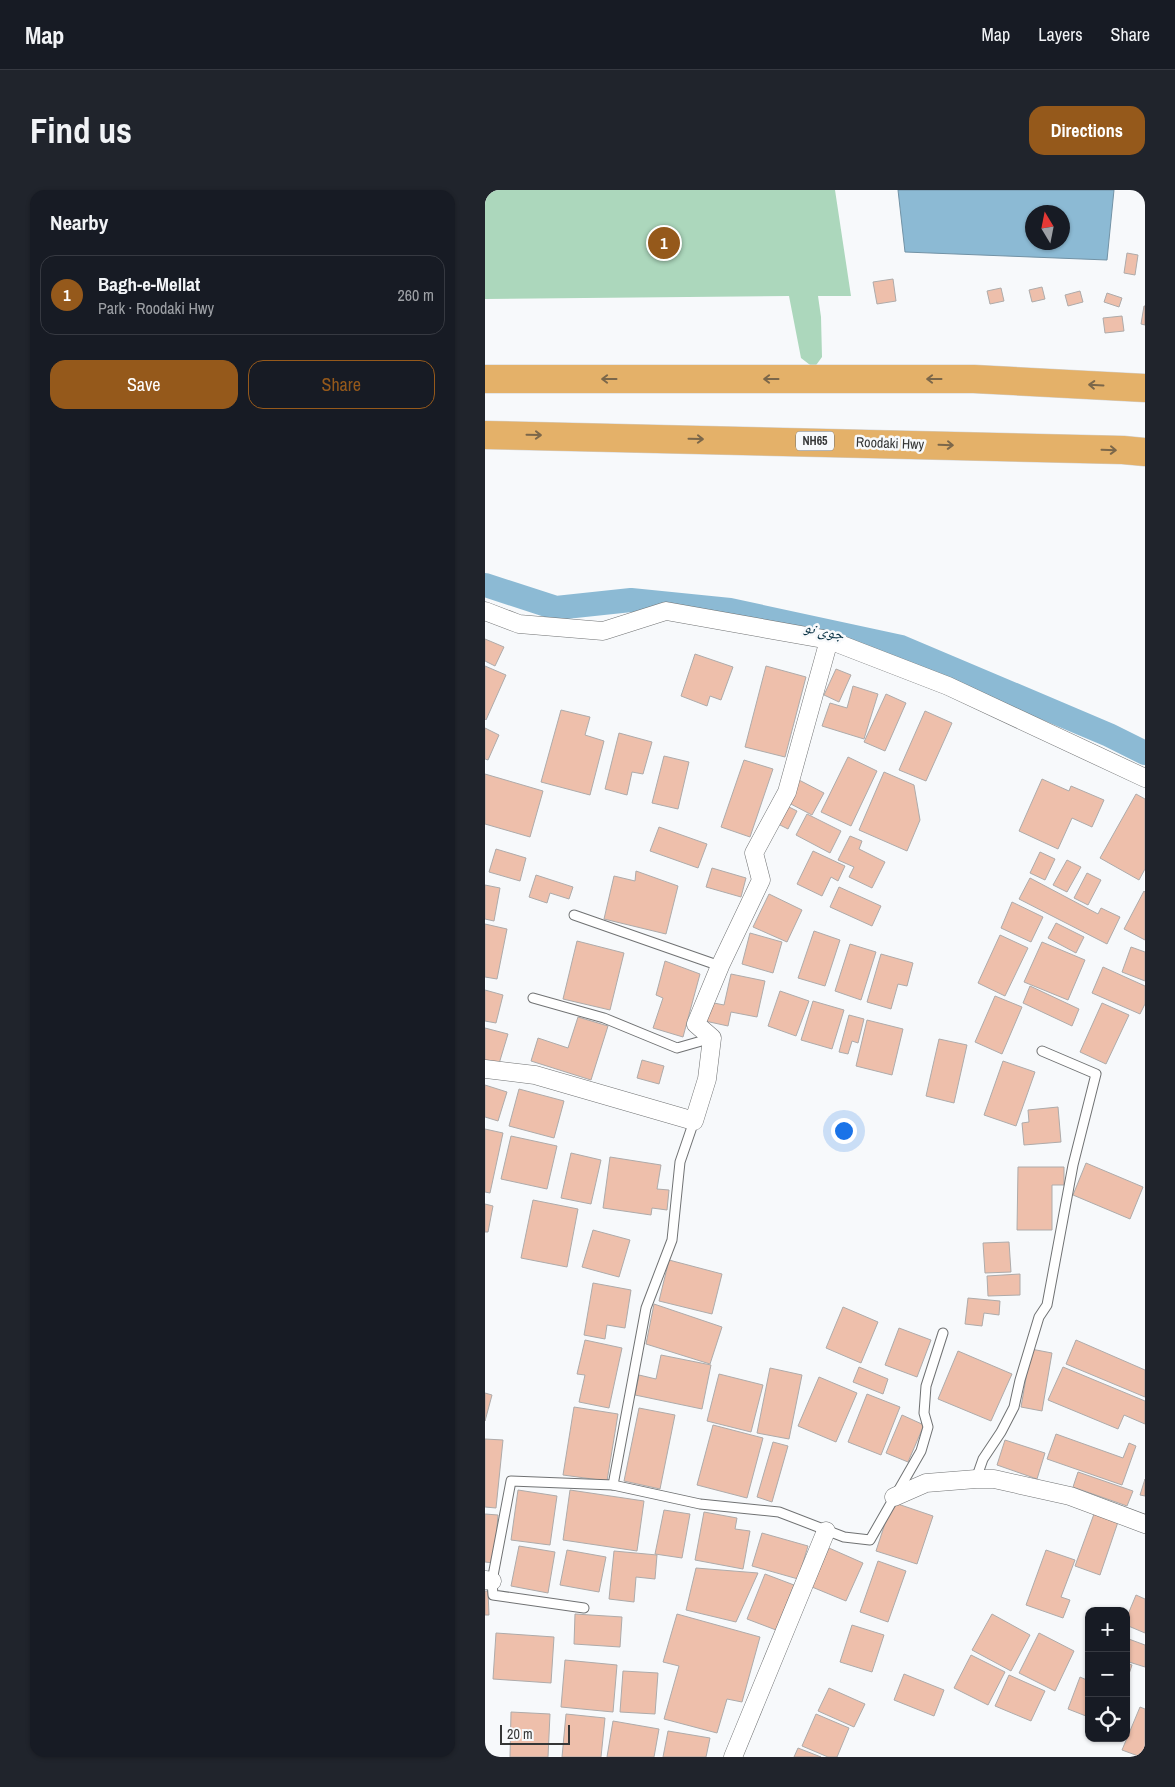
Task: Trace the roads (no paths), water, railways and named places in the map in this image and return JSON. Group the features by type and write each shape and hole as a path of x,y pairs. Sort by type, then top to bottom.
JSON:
{"highway":[{"path":"485,379 974,379 1145,388"},
{"name":"Roodaki Hwy","path":"485,435 867,443 1145,452"}],"street":[{"path":"485,611 519,624 603,631 667,611 829,640 948,686 1145,778"},
{"path":"485,1069 535,1075 694,1121 707,1079 712,1038 696,1024 720,966 761,880 754,853 787,792 829,640"},
{"path":"894,1497 926,1483 994,1479 1071,1496 1145,1524"},
{"path":"733,1757 826,1531"}],"lane":[{"path":"573,915 720,966"},
{"path":"533,998 604,1018 677,1048 712,1038"},
{"path":"976,1479 983,1459 1001,1432 1014,1407 1019,1380 1039,1317 1047,1305 1073,1165 1096,1074 1042,1050"},
{"path":"613,1485 646,1308 672,1240 680,1162 694,1121"},
{"path":"584,1608 493,1595 488,1580 511,1481 613,1485 700,1504 779,1512 844,1537 870,1540 921,1451 928,1427 924,1413 926,1386 943,1333"}],"water":[{"path":"898,190 1114,190 1107,260 905,252"}],"waterway":[{"name":"جوی نو","path":"485,585 556,608 631,600 730,610 901,647 1109,735 1145,753"}],"place":[{"name":"Bagh-e-Mellat","path":"664,243"}]}
